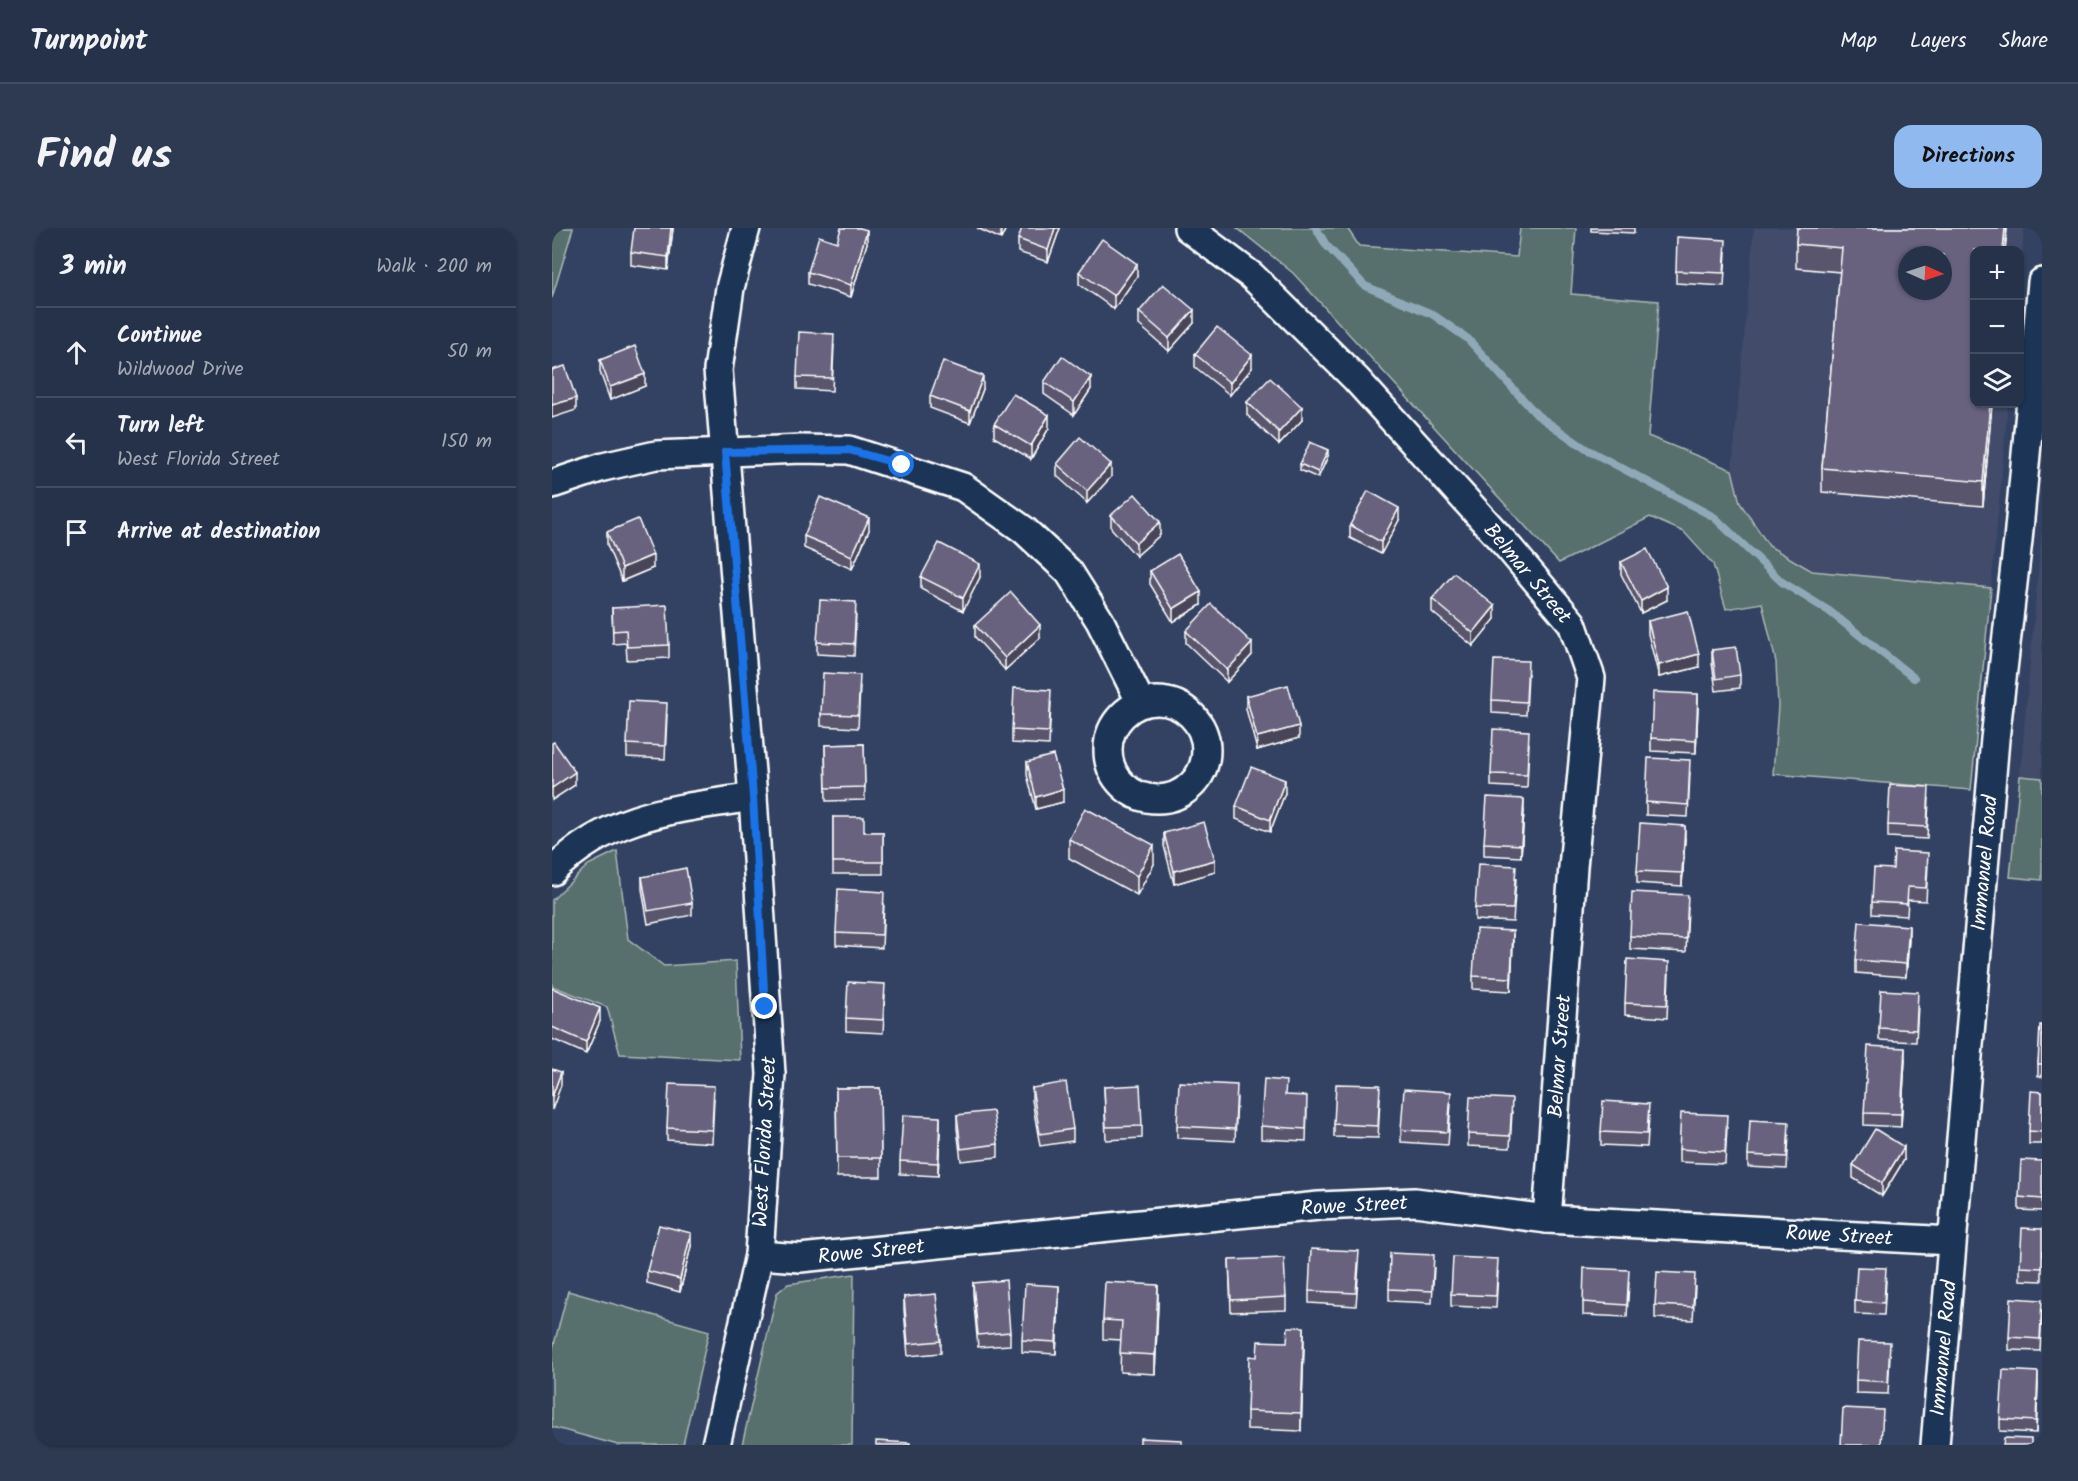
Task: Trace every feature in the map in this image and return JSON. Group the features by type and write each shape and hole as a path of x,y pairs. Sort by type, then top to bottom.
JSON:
{"street":[{"name":"West Florida Street","path":"716,1445 759,1255 771,1074 753,797 718,370 730,288 746,228"},
{"name":"Belmar Street","path":"1188,228 1252,276 1356,379 1501,539 1572,623 1591,678 1573,867 1547,1219"},
{"name":"Immanuel Road","path":"1935,1445 1995,739 2018,540 2042,282"},
{"path":"552,484 603,467 656,455 849,450 963,487 1024,530 1069,572 1100,621 1141,703"},
{"path":"552,871 588,841 629,820 661,811 753,797"},
{"name":"Rowe Street","path":"759,1255 800,1258 1319,1206 1415,1202 1547,1219 1951,1241"}],"shaded area":[{"path":"1754,228 2024,228 2023,246 1970,246 1970,408 2008,408 1991,588 1812,571 1769,546 1740,503 1732,470"},
{"path":"2042,529 2042,778 2020,776"}],"green space":[{"path":"552,228 573,228 552,298"},
{"path":"1237,228 1347,228 1359,246 1517,257 1520,228 1576,228 1571,294 1659,301 1648,436 1732,470 1740,503 1769,546 1812,571 1991,588 1971,790 1773,774 1778,706 1776,662 1762,603 1726,609 1713,564 1684,532 1650,517 1559,563 1293,273"},
{"path":"2020,776 2042,778 2042,880 2010,877"},
{"path":"617,851 628,939 664,966 736,961 740,1060 620,1054 607,1007 552,986 552,900 588,865"},
{"path":"854,1274 852,1445 742,1445 777,1293 788,1284"},
{"path":"568,1291 709,1331 683,1445 618,1445 552,1427 552,1352"}],"building":[{"path":"634,228 671,228 668,257 631,252"},
{"path":"841,228 867,230 851,285 808,272 819,236 837,242"},
{"path":"1022,228 1055,228 1048,250 1018,239"},
{"path":"1797,228 2005,228 2003,246 1970,246 1970,408 1990,408 1983,482 1822,468 1842,248 1796,244"},
{"path":"1677,237 1726,240 1724,273 1676,271"},
{"path":"1102,239 1137,264 1114,296 1079,272"},
{"path":"1163,284 1194,310 1169,338 1139,312"},
{"path":"1217,327 1252,355 1230,383 1195,354"},
{"path":"799,332 834,334 832,378 797,377"},
{"path":"635,346 645,374 610,387 600,360"},
{"path":"1062,356 1091,377 1074,402 1044,382"},
{"path":"943,361 983,376 970,411 930,396"},
{"path":"565,366 576,398 552,405 552,370"},
{"path":"1270,378 1302,407 1279,432 1247,402"},
{"path":"1013,394 1049,415 1031,446 994,424"},
{"path":"1080,437 1111,464 1087,491 1057,464"},
{"path":"1310,442 1328,450 1318,472 1300,464"},
{"path":"1368,491 1399,508 1381,542 1350,525"},
{"path":"1135,494 1160,522 1136,543 1111,515"},
{"path":"820,497 869,518 852,556 804,536"},
{"path":"638,519 653,555 622,568 607,532"},
{"path":"939,543 980,564 963,598 921,577"},
{"path":"1647,549 1667,587 1641,601 1621,562"},
{"path":"1178,554 1201,592 1173,609 1150,571"},
{"path":"1454,573 1495,606 1473,633 1432,599"},
{"path":"1011,592 1040,625 1005,658 975,625"},
{"path":"820,600 856,602 854,644 817,642"},
{"path":"1211,604 1252,643 1227,670 1186,631"},
{"path":"667,605 669,645 627,647 626,630 613,631 612,608"},
{"path":"1688,611 1699,654 1659,665 1648,621"},
{"path":"1736,647 1740,675 1716,679 1712,650"},
{"path":"1494,660 1528,661 1526,702 1492,700"},
{"path":"823,673 860,675 858,715 821,714"},
{"path":"1288,685 1299,726 1257,737 1246,696"},
{"path":"1014,688 1051,690 1049,732 1012,730"},
{"path":"1653,692 1698,694 1696,741 1651,738"},
{"path":"629,701 667,703 665,746 627,744"},
{"path":"1493,729 1529,731 1527,775 1491,774"},
{"path":"554,742 575,772 552,788 552,743"},
{"path":"864,744 865,787 826,788 825,745"},
{"path":"1053,755 1063,789 1036,797 1027,762"},
{"path":"1648,758 1690,760 1688,805 1646,802"},
{"path":"1251,767 1285,780 1270,820 1236,806"},
{"path":"1890,785 1929,787 1927,827 1888,825"},
{"path":"1487,797 1524,799 1521,845 1484,843"},
{"path":"1085,808 1154,845 1137,876 1069,839"},
{"path":"833,817 864,817 864,832 883,832 883,862 833,862"},
{"path":"1204,822 1215,860 1174,871 1164,833"},
{"path":"1640,823 1685,826 1682,873 1637,871"},
{"path":"1894,851 1928,853 1926,888 1908,887 1907,904 1872,902 1874,868 1893,869"},
{"path":"1478,864 1516,866 1513,909 1475,908"},
{"path":"686,868 692,903 648,911 642,877"},
{"path":"838,889 884,892 882,935 836,933"},
{"path":"1632,892 1688,895 1686,939 1630,936"},
{"path":"1859,922 1909,926 1906,964 1856,960"},
{"path":"1476,929 1513,931 1511,978 1473,976"},
{"path":"1627,959 1669,962 1667,1005 1625,1003"},
{"path":"848,982 885,984 883,1020 846,1018"},
{"path":"552,988 600,1008 586,1042 552,1027"},
{"path":"1881,990 1918,992 1916,1030 1879,1028"},
{"path":"2040,1025 2042,1025 2042,1064 2038,1064"},
{"path":"1868,1046 1905,1048 1901,1114 1864,1113"},
{"path":"552,1069 561,1072 552,1097"},
{"path":"1264,1079 1286,1081 1285,1095 1307,1096 1306,1129 1261,1126"},
{"path":"1066,1082 1073,1129 1040,1134 1032,1088"},
{"path":"1179,1082 1237,1085 1235,1129 1177,1126"},
{"path":"669,1084 714,1086 712,1130 667,1128"},
{"path":"1336,1084 1380,1085 1378,1126 1334,1124"},
{"path":"1140,1085 1142,1126 1106,1127 1104,1087"},
{"path":"836,1088 880,1088 881,1158 837,1158"},
{"path":"1404,1089 1451,1092 1448,1132 1401,1130"},
{"path":"2031,1091 2042,1092 2042,1132 2029,1131"},
{"path":"1470,1097 1512,1099 1510,1136 1468,1134"},
{"path":"1603,1101 1649,1104 1647,1134 1601,1132"},
{"path":"993,1111 998,1144 961,1149 957,1115"},
{"path":"1681,1113 1727,1115 1725,1152 1679,1149"},
{"path":"903,1115 940,1117 938,1163 900,1161"},
{"path":"1750,1120 1789,1122 1787,1157 1748,1155"},
{"path":"1875,1129 1904,1147 1882,1183 1853,1165"},
{"path":"2021,1160 2042,1161 2042,1199 2019,1197"},
{"path":"659,1225 691,1233 680,1279 647,1271"},
{"path":"2022,1228 2042,1229 2042,1268 2020,1267"},
{"path":"1311,1249 1359,1251 1356,1293 1309,1291"},
{"path":"1390,1253 1434,1255 1432,1291 1389,1289"},
{"path":"1453,1257 1498,1259 1496,1296 1451,1294"},
{"path":"1284,1258 1286,1297 1231,1300 1229,1260"},
{"path":"1857,1267 1886,1268 1884,1303 1855,1301"},
{"path":"1584,1268 1629,1270 1627,1305 1583,1302"},
{"path":"1657,1272 1695,1274 1693,1307 1655,1305"},
{"path":"1006,1280 1010,1332 978,1335 973,1283"},
{"path":"1105,1282 1158,1285 1155,1355 1120,1353 1122,1321 1103,1320"},
{"path":"1025,1284 1059,1286 1056,1342 1022,1340"},
{"path":"936,1294 941,1341 908,1344 904,1297"},
{"path":"2011,1298 2042,1300 2040,1339 2009,1337"},
{"path":"1288,1327 1304,1327 1301,1413 1247,1411 1249,1356 1257,1357 1258,1341 1287,1342"},
{"path":"1858,1341 1890,1342 1888,1382 1856,1380"},
{"path":"2003,1370 2038,1372 2036,1421 2000,1419"},
{"path":"1843,1408 1883,1410 1881,1445 1841,1445"},
{"path":"1140,1438 1182,1440 1182,1445 1140,1445"},
{"path":"2004,1438 2031,1439 2031,1445 2003,1445"},
{"path":"876,1441 910,1443 910,1445 876,1445"}],"waterway":[{"path":"1316,228 1326,245 1365,286 1432,314 1468,339 1537,415 1586,449 1714,517 1782,582 1829,611 1914,678"}],"route":[{"path":"765,1007 753,797 725,452 849,450 902,465"}]}
